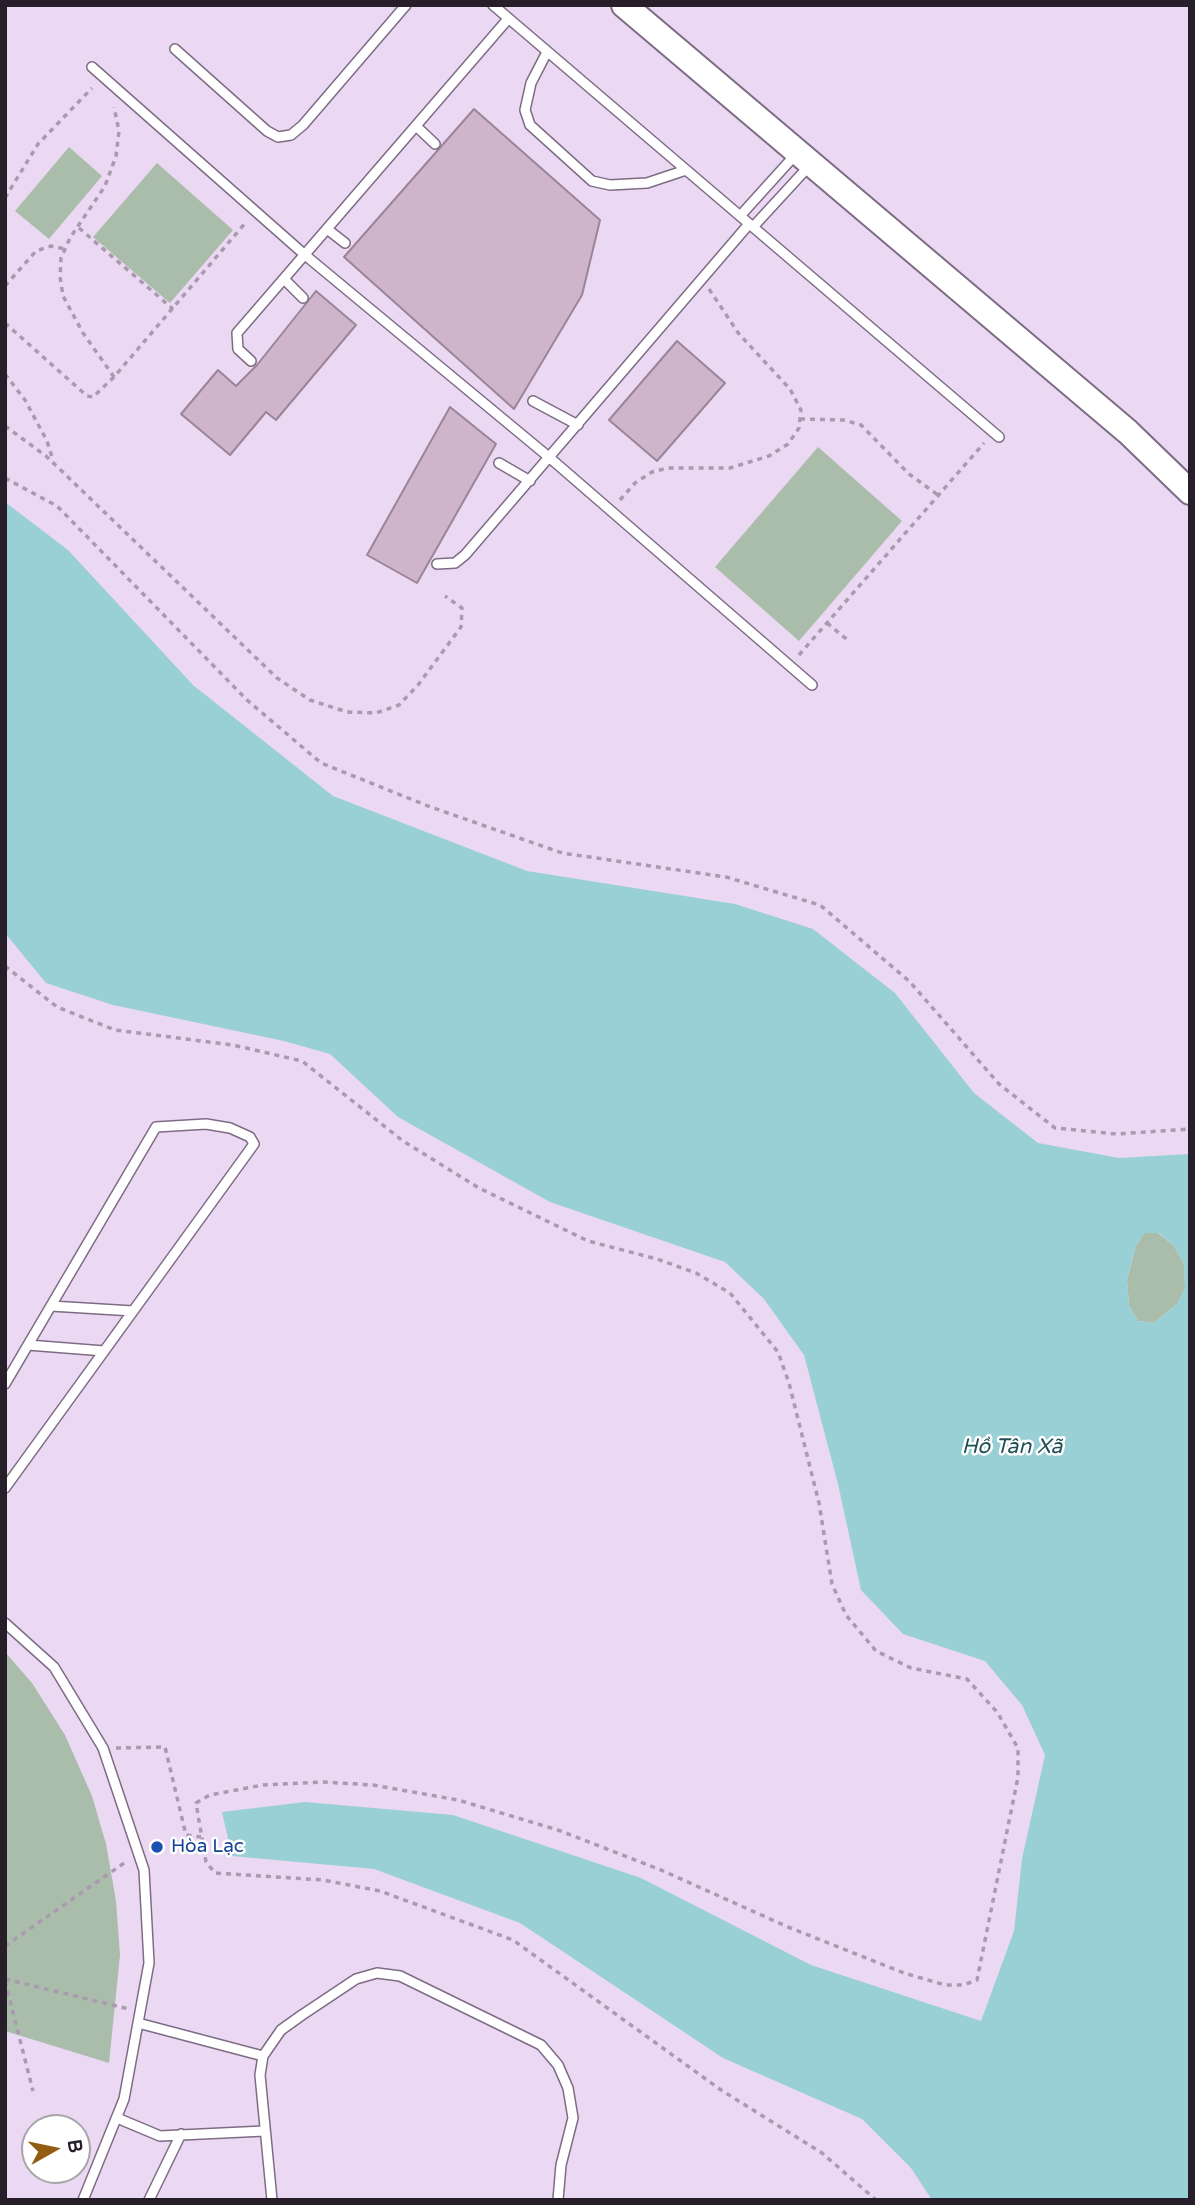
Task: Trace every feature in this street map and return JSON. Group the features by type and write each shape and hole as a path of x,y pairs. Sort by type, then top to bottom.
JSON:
{"street":[{"path":"624,5 1128,432 1190,492"}],"lane":[{"path":"175,49 267,131 278,137 291,135 303,125 406,5"},
{"path":"493,5 999,437"},
{"path":"251,361 238,349 237,332 508,19"},
{"path":"547,52 531,83 525,110 530,125 592,181 610,185 648,183 686,170"},
{"path":"92,67 305,254 550,458 812,685"},
{"path":"416,126 435,144"},
{"path":"740,216 803,159"},
{"path":"437,564 455,563 465,555 751,226 803,159"},
{"path":"327,229 345,243"},
{"path":"284,279 303,298"},
{"path":"533,401 578,425"},
{"path":"499,463 530,481"},
{"path":"5,1384 156,1127 206,1124 230,1128 250,1137 254,1144 5,1488"},
{"path":"51,1306 133,1311"},
{"path":"28,1345 104,1351"},
{"path":"5,1623 54,1667 103,1748 144,1870 149,1963 124,2099 83,2200"},
{"path":"272,2200 260,2075 263,2056 281,2030 356,1979 377,1973 400,1976 530,2039 541,2045 558,2065 568,2088 573,2118 561,2165 558,2200"},
{"path":"138,2023 263,2056"},
{"path":"117,2118 160,2136 264,2131"},
{"path":"149,2200 181,2134"}],"path":[{"path":"5,198 38,144 92,88"},
{"path":"114,107 119,131 116,156 105,187 65,249 60,277 63,296 83,333 114,377"},
{"path":"5,323 87,396 99,394 247,221"},
{"path":"78,228 173,309"},
{"path":"5,286 36,251 51,246 65,249"},
{"path":"620,500 635,483 652,472 668,468 730,468 769,456 788,444 799,428 801,410 790,389 738,334 709,289"},
{"path":"5,374 25,400 47,441 54,464"},
{"path":"800,419 844,420 861,425 909,474 938,495"},
{"path":"5,426 54,464 228,634 277,678 310,700 346,712 376,713 399,705 418,685 461,626 462,608 445,596"},
{"path":"799,655 984,443"},
{"path":"5,478 57,506 247,700 321,762 428,806 562,853 726,877 820,905 910,982 999,1084 1055,1128 1117,1134 1190,1129"},
{"path":"827,623 850,642"},
{"path":"5,966 57,1007 115,1030 233,1045 302,1062 403,1141 479,1188 588,1241 696,1273 730,1293 778,1352 789,1383 819,1503 832,1584 846,1615 876,1651 911,1668 967,1679 997,1712 1018,1748 1018,1777 976,1980 964,1985 945,1985 904,1973 788,1927 661,1870 558,1830 458,1800 373,1785 323,1782 263,1785 210,1795 196,1803 206,1862 215,1873 323,1880 380,1891 513,1940 722,2090 822,2153 876,2200"},
{"path":"103,1748 165,1747 181,1821 187,1835 201,1837"},
{"path":"5,1946 138,1853"},
{"path":"33,2091 5,1980 140,2012"}],"shaded area":[{"path":"69,147 102,176 49,239 15,211"},
{"path":"157,163 233,230 170,303 93,237"},
{"path":"818,447 902,521 799,641 715,567"},
{"path":"1144,1233 1158,1233 1174,1246 1184,1264 1185,1288 1178,1303 1154,1323 1138,1321 1129,1305 1127,1280 1136,1246"},
{"path":"5,1652 32,1683 65,1735 92,1796 106,1844 116,1901 120,1955 109,2063 5,2031"}],"water":[{"name":"Hồ Tân Xã","path":"5,502 68,550 193,685 333,796 527,871 735,904 813,929 895,993 974,1093 1038,1143 1119,1158 1190,1154 1190,2200 932,2200 911,2168 862,2119 723,2058 520,1923 374,1869 232,1856 222,1812 305,1802 453,1815 641,1878 811,1965 981,2021 1014,1931 1022,1859 1045,1755 1022,1705 985,1661 903,1634 861,1590 838,1484 804,1355 764,1299 725,1262 550,1202 398,1117 330,1054 284,1041 113,1005 46,983 5,933","holes":["1144,1233 1159,1233 1174,1246 1184,1264 1185,1288 1178,1303 1154,1323 1138,1321 1129,1305 1127,1279 1136,1246"]}],"building":[{"path":"474,109 600,220 582,295 514,409 344,257"},
{"path":"316,291 356,325 276,420 266,412 230,455 181,414 218,370 236,386 257,365"},
{"path":"677,341 725,383 657,461 609,420"},
{"path":"450,407 496,444 417,583 367,555"}],"place":[{"name":"Hòa Lạc","path":"157,1847"}]}
